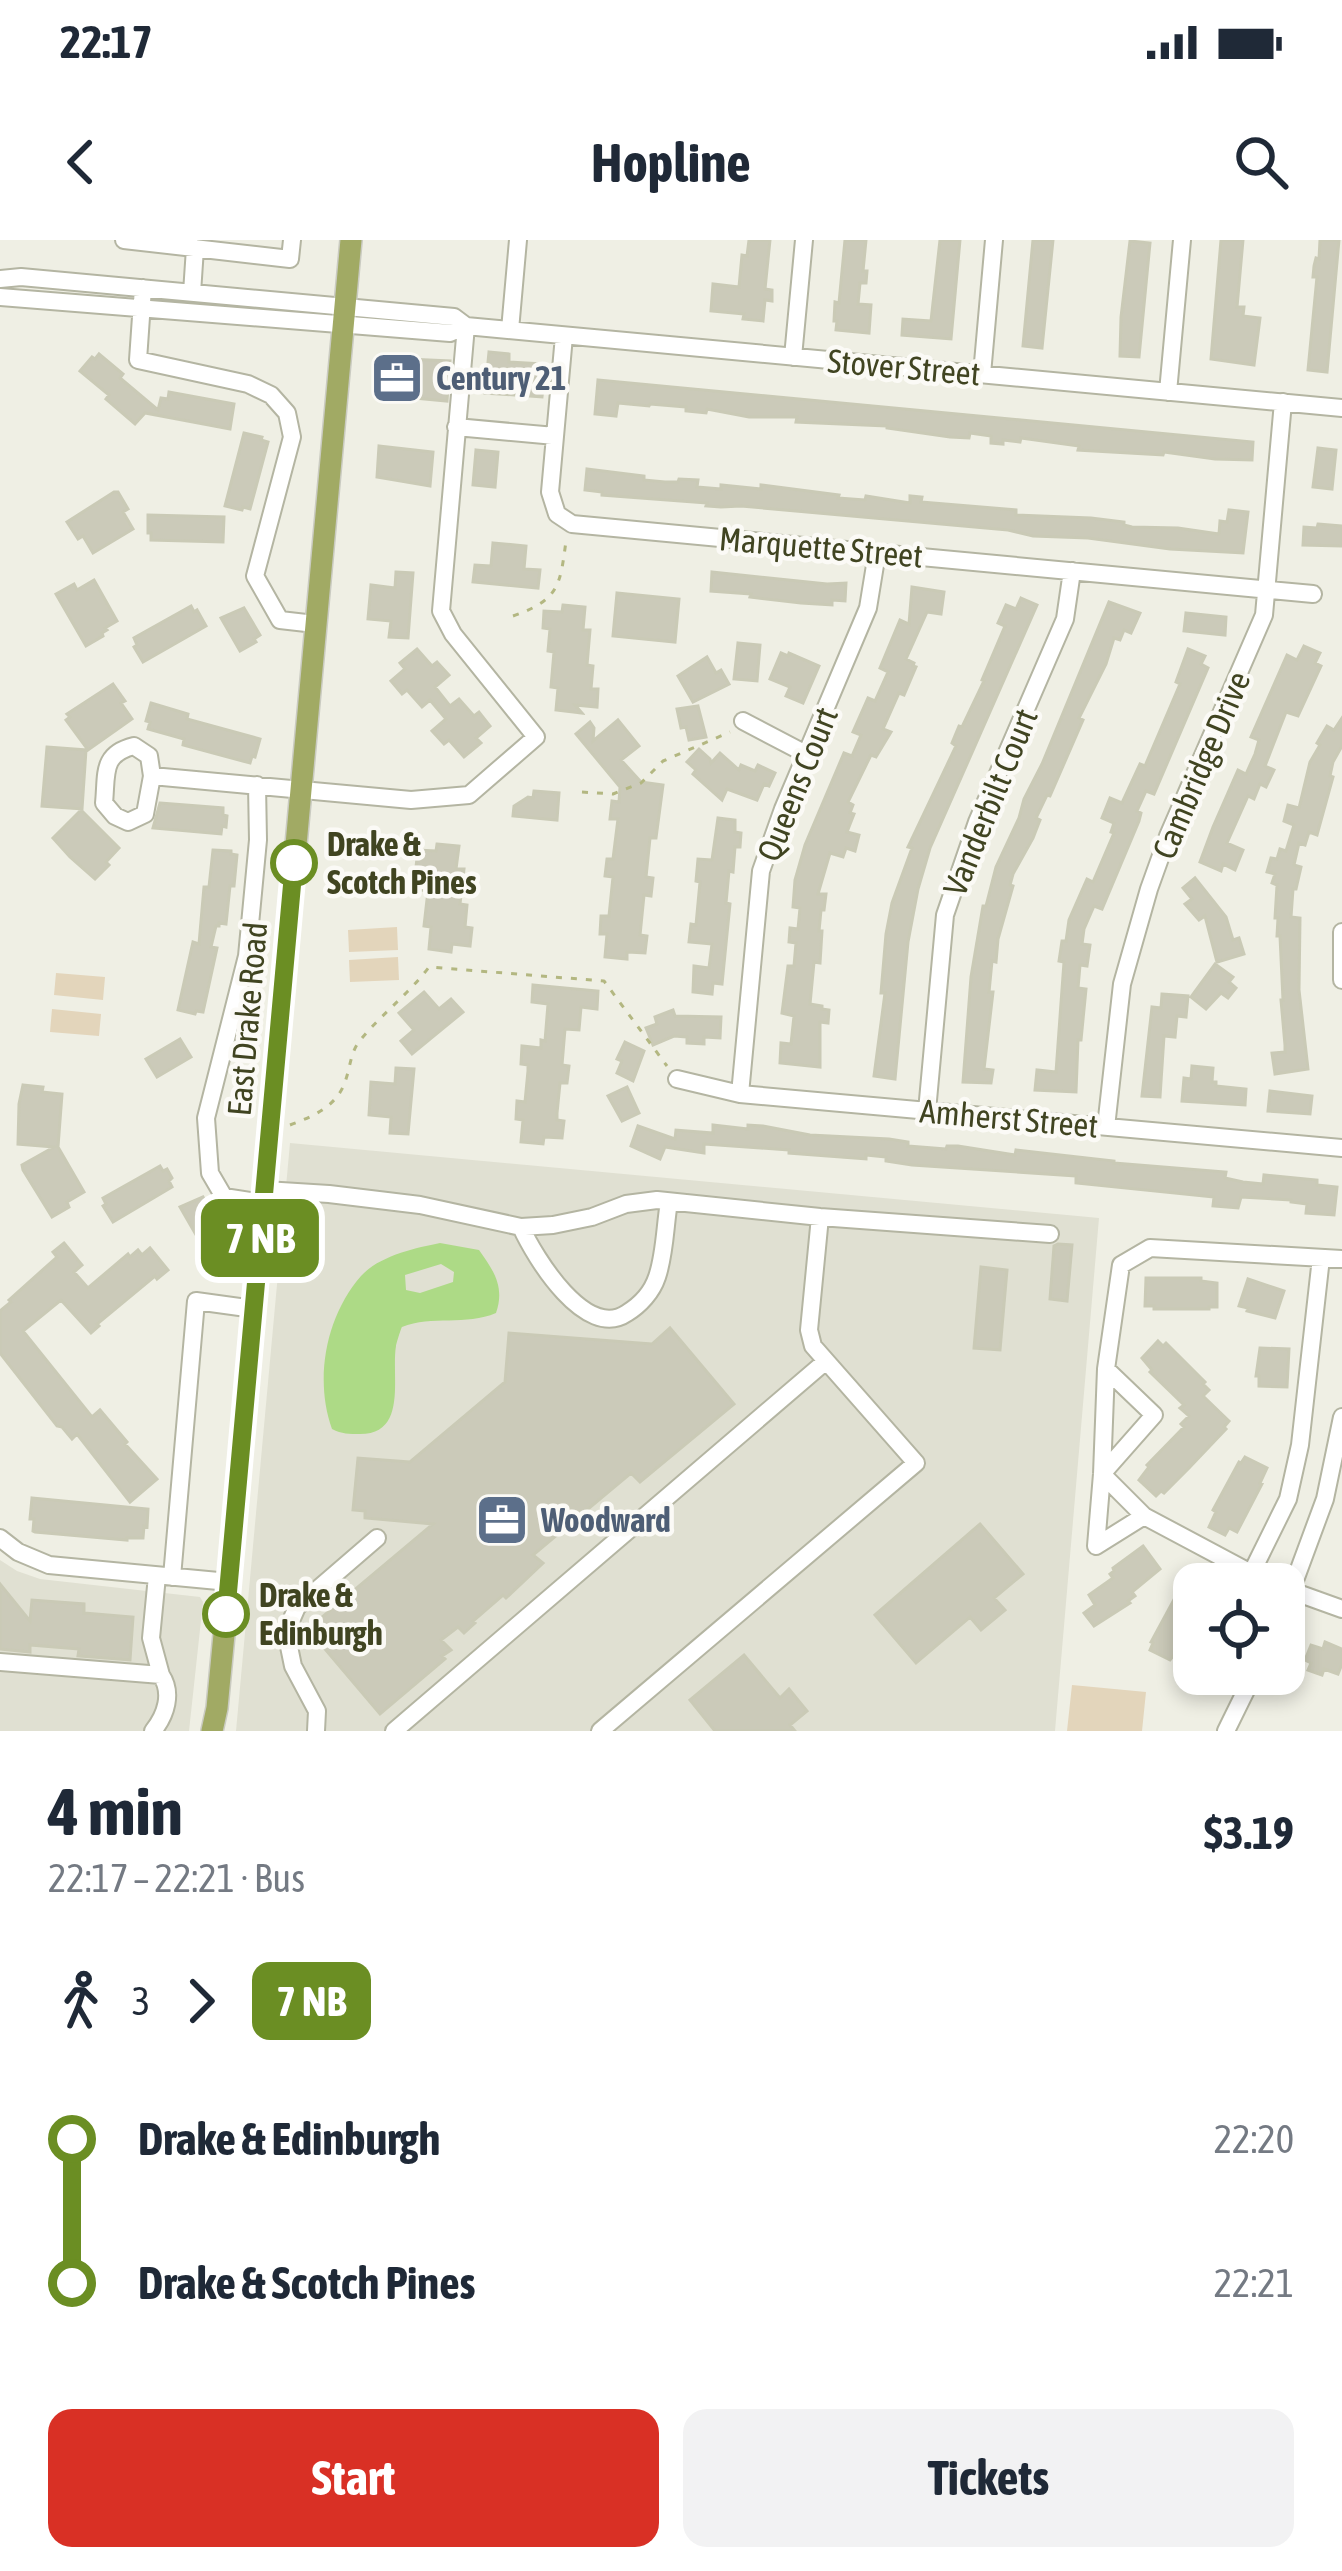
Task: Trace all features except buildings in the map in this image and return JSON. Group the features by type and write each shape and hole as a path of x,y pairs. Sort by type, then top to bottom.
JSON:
{"main road":[{"name":"East Drake Road","path":"212,1731 351,240"}],"street":[{"path":"124,240 290,259 292,240"},
{"path":"510,331 518,240"},
{"path":"793,357 804,240"},
{"path":"982,374 994,240"},
{"path":"1168,392 1182,240"},
{"path":"192,293 195,248"},
{"name":"Stover Street","path":"0,279 192,293 344,316"},
{"path":"143,288 138,360 248,383 272,395 287,413 292,437 255,576 280,620 315,624"},
{"name":"Stover Street","path":"0,297 142,308 454,317 466,326 510,331 1342,408"},
{"path":"152,776 411,800 469,795 536,737 453,634 441,611 466,326"},
{"path":"564,336 550,492 557,514 567,521"},
{"name":"Cambridge Drive","path":"1106,1126 1122,984 1132,944 1168,836 1262,623 1283,402"},
{"path":"456,427 555,436"},
{"name":"Marquette Street","path":"567,521 1313,594"},
{"name":"Queens Court","path":"740,1094 761,871 868,608 878,553"},
{"name":"Vanderbilt Court","path":"927,1111 945,915 977,822 1065,619 1072,571"},
{"path":"743,721 806,754"},
{"path":"257,785 258,840 247,956 206,1118 210,1174 224,1196 243,1202 329,1194 420,1205 521,1226 554,1225 657,1200 1050,1234"},
{"path":"1342,932 1342,980"},
{"name":"Amherst Street","path":"677,1079 740,1094 1342,1148"},
{"path":"521,1226 547,1275 600,1319 619,1319 641,1305 657,1278 669,1202"},
{"path":"600,1731 916,1463 813,1346 809,1330 820,1217"},
{"path":"1144,1516 1096,1546 1106,1369 1121,1265 1150,1248 1342,1259"},
{"path":"1256,1563 1288,1498 1300,1445 1321,1258"},
{"path":"153,1731 164,1718 167,1698 151,1638 165,1577 196,1301 254,1309"},
{"path":"394,1731 826,1361"},
{"path":"1102,1474 1154,1415 1106,1369"},
{"path":"1302,1563 1325,1499 1342,1417"},
{"path":"1102,1474 1144,1516 1222,1563"},
{"path":"0,1538 49,1565 229,1582"},
{"path":"316,1731 317,1712 293,1666 286,1632 297,1607 377,1538"},
{"path":"1305,1596 1342,1609"},
{"path":"0,1662 161,1675"},
{"path":"1226,1730 1244,1695"}],"path":[{"path":"513,616 534,609 560,584 567,521"},
{"path":"582,792 613,794 641,783 663,761 725,736 743,721"},
{"path":"289,1126 320,1114 333,1101 344,1086 355,1047 429,967 604,981 677,1079"}],"shaded area":[{"path":"397,927 398,950 349,952 348,930"},
{"path":"398,957 399,980 350,982 349,960"},
{"path":"56,973 105,977 103,1000 54,995"},
{"path":"52,1009 101,1014 99,1036 50,1032"},
{"path":"290,1143 1099,1218 1055,1731 236,1731"},
{"path":"440,1243 479,1250 496,1280 496,1313 402,1327 396,1346 394,1401 385,1424 360,1434 332,1429 324,1369 332,1329 349,1292 377,1263","holes":["441,1264 454,1272 453,1282 420,1293 406,1290 405,1275"]},
{"path":"0,1560 40,1579 200,1597 189,1731 0,1731"},
{"path":"1072,1685 1146,1692 1142,1731 1067,1731"}],"bus line":[{"path":"226,1614 294,863"}],"place":[{"name":"Century 21","path":"397,378"},
{"name":"Drake & Scotch Pines","path":"294,863"},
{"name":"Woodward","path":"502,1520"},
{"name":"Drake & Edinburgh","path":"226,1614"}]}
